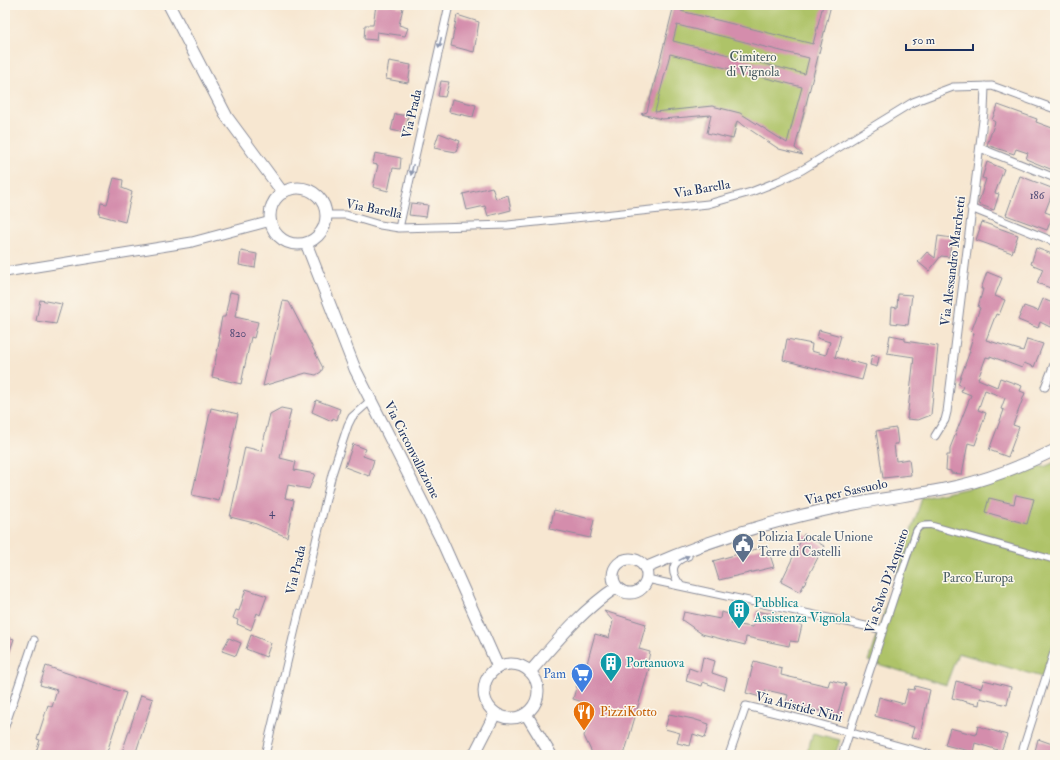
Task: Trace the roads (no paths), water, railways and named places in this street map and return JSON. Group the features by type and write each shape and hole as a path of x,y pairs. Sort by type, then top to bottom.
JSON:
{"main road":[{"path":"169,5 227,117 283,193"},
{"path":"299,188 311,192 320,200 326,216 322,229 313,240 306,243 297,244 282,238 273,228 270,214 274,202 283,193 299,188"},
{"name":"Via Circonvallazione","path":"306,243 347,353 441,539 498,667"},
{"name":"Via per Sassuolo","path":"645,568 712,540 770,523 832,508 972,482 1034,461 1055,450"},
{"path":"634,559 645,568 647,579 642,588 633,592 624,592 617,587 613,573 620,562 634,559"},
{"path":"530,672 564,633 602,597 617,587"},
{"path":"504,664 518,664 530,672 535,678 538,694 532,708 520,717 508,718 495,714 485,702 484,686 487,678 498,667 504,664"},
{"path":"474,755 495,714"},
{"path":"526,714 551,755"}],"street":[{"name":"Via Prada","path":"400,228 449,5"},
{"name":"Via Alessandro Marchetti","path":"935,436 945,420 947,412 971,208 980,148 985,86"},
{"name":"Via Barella","path":"326,216 346,215 380,226 400,228 533,223 693,206 730,199 779,182 802,170 921,98 953,87 992,86 1055,109"},
{"path":"980,148 1055,178"},
{"path":"971,208 1055,242"},
{"path":"5,272 192,242 271,221"},
{"path":"1045,387 1055,362"},
{"name":"Via Prada","path":"265,755 332,474 352,417 371,400"},
{"name":"Via Salvo D'Acquisto","path":"842,755 917,528 930,524 1055,560"},
{"path":"681,586 674,575 675,564 684,557 705,550 712,540"},
{"path":"647,579 884,630"},
{"path":"5,726 34,640"},
{"path":"1021,755 1055,649"},
{"name":"Via Aristide Nini","path":"729,755 746,706 849,732"},
{"path":"849,732 931,755"}],"place":[{"name":"Polizia Locale Unione Terre di Castelli","path":"743,564"},
{"name":"Pubblica Assistenza Vignola","path":"739,630"},
{"name":"Portanuova","path":"611,682"},
{"name":"Pam","path":"582,694"},
{"name":"PizziKotto","path":"584,732"}],"park label":[{"name":"Cimitero di Vignola","path":"753,64"},
{"name":"Parco Europa","path":"978,578"}]}
